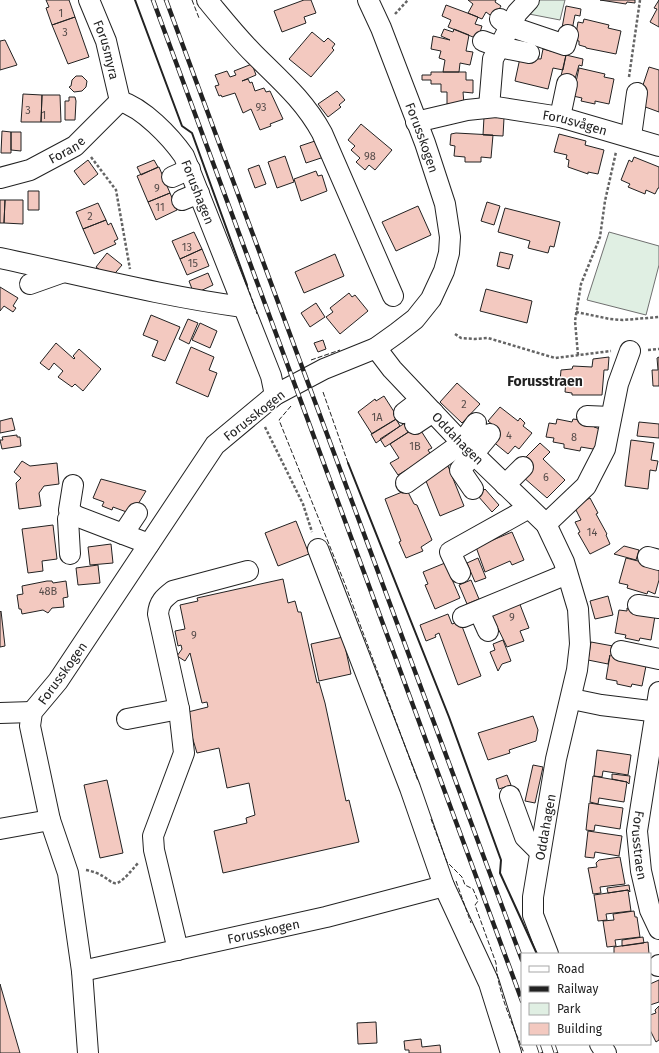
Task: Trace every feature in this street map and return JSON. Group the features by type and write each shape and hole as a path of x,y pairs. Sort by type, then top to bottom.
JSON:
{"street":[{"name":"Forusmyra","path":"89,0 106,41 120,100"},
{"path":"207,0 254,54 272,69 312,114 322,133 393,296"},
{"name":"Forusskogen","path":"88,1053 82,971 68,873 50,820 30,726 32,712 58,681 215,445 275,395 324,369 376,348 416,319 431,299 444,271 450,237 445,204 425,143 382,28 368,0"},
{"path":"489,107 484,67 493,59 491,44 504,23 516,13 523,2"},
{"path":"504,23 565,45 568,35"},
{"path":"491,44 529,53"},
{"path":"567,84 566,119 570,130 584,136"},
{"path":"478,85 479,96 489,107"},
{"path":"631,136 637,93"},
{"name":"Forane","path":"0,178 30,170 45,164 81,142 120,100"},
{"name":"Forushagen","path":"120,100 140,111 176,144 190,169 191,197 223,276 243,307 271,376 275,395"},
{"name":"Forusvågen","path":"416,122 468,118 489,107 566,119 631,136 659,146"},
{"path":"172,177 190,169"},
{"path":"1,259 61,273 129,282 243,307"},
{"path":"30,284 61,273"},
{"name":"Oddahagen","path":"376,348 392,369 427,406 546,524 567,574 578,609 580,644 572,699 556,759 532,897 533,915 540,937 548,953"},
{"path":"546,524 565,514 586,486 605,449 615,425 614,377 630,350"},
{"path":"410,419 427,406"},
{"path":"587,416 615,425"},
{"path":"473,489 460,470 468,448 483,428"},
{"path":"406,483 468,448"},
{"path":"505,485 523,467"},
{"path":"73,485 69,510 76,516 149,544"},
{"path":"460,573 450,552 470,549 529,508"},
{"path":"123,534 137,513"},
{"path":"70,554 68,519 76,516"},
{"path":"318,549 410,788 444,886 489,984 511,1053"},
{"path":"178,950 154,850 153,836 184,753 179,709 158,614 159,605 164,598 173,591 248,571"},
{"path":"488,631 471,614 567,574"},
{"path":"638,604 659,608"},
{"path":"621,651 659,659"},
{"path":"572,699 601,705 658,705"},
{"name":"Forusstraen","path":"655,934 643,911 640,871 630,833 639,778 658,705"},
{"path":"127,719 179,709"},
{"path":"0,713 32,712"},
{"path":"510,796 525,837 540,852"},
{"path":"0,829 50,820"},
{"name":"Forusskogen","path":"82,971 326,917 444,886"}],"path":[{"path":"81,142 116,190 129,282"},
{"path":"578,355 575,321 576,312 581,284 600,237 605,201"},
{"path":"576,312 623,320 659,317"},
{"path":"455,334 461,338 488,338 555,358 630,350 659,349"},
{"path":"264,425 304,504 318,549"},
{"path":"81,869 94,872 109,882 117,884 122,882 144,857 154,850"}],"green space":[{"path":"540,0 565,0 560,20 529,14 534,2"},
{"path":"609,232 659,246 659,265 646,315 587,300"}],"building":[{"path":"46,0 69,0 75,17 52,25 46,8 49,7"},
{"path":"304,0 311,0 316,13 304,17 306,23 282,32 274,11"},
{"path":"468,0 496,0 495,2 501,6 494,18 486,12 482,19 468,13 473,4"},
{"path":"600,0 635,0 635,3 627,2 626,4"},
{"path":"659,0 659,27 650,22 657,9 654,8"},
{"path":"446,5 478,17 475,24 482,26 478,39 448,27 451,20 442,16"},
{"path":"566,6 581,9 580,16 575,15 572,30 562,28"},
{"path":"75,17 89,57 68,64 52,25"},
{"path":"584,19 609,25 608,28 621,31 616,54 586,48 579,45 579,41 575,40 578,22 583,23"},
{"path":"444,29 453,32 454,29 469,35 466,51 473,52 470,65 460,63 459,72 443,72 445,60 439,58 441,51 431,49 433,36 450,40 441,36"},
{"path":"312,32 324,42 328,38 335,44 332,48 334,50 311,77 289,59"},
{"path":"5,40 17,65 0,70 0,41"},
{"path":"543,49 566,55 563,70 553,68 548,89 515,81 520,58 541,59"},
{"path":"566,55 583,59 582,66 579,65 575,79 561,76"},
{"path":"252,64 256,75 242,81 248,79 250,83 252,82 255,91 264,88 266,92 270,91 283,119 260,130 251,109 243,113 235,93 222,97 221,95 219,96 215,86 219,85 215,75 227,71 230,77 236,75 234,71"},
{"path":"649,67 659,70 659,112 640,105 642,88"},
{"path":"579,68 605,74 604,77 614,79 609,104 595,101 595,104 581,101 582,98 573,96"},
{"path":"431,72 466,72 466,80 473,80 473,93 463,92 464,104 447,104 447,92 441,92 441,84 431,84 431,80 422,80 422,75 431,75"},
{"path":"76,76 82,76 87,81 86,87 82,91 74,92 69,87 71,86 72,80"},
{"path":"337,91 345,100 339,105 341,107 328,117 318,104"},
{"path":"23,94 42,95 41,122 21,122"},
{"path":"42,95 60,95 61,122 41,122"},
{"path":"69,97 75,97 75,120 65,120 65,101 69,101"},
{"path":"484,117 504,118 503,136 483,135"},
{"path":"361,124 392,150 375,170 369,165 365,170 356,162 360,158 351,150 355,146 348,140"},
{"path":"2,131 11,132 11,153 1,153"},
{"path":"11,132 21,132 21,151 11,150"},
{"path":"451,134 493,135 491,158 481,157 481,162 465,162 465,157 454,156 455,146 450,145"},
{"path":"559,134 586,141 585,145 604,150 598,174 588,172 588,174 568,167 569,160 566,159 567,155 554,152"},
{"path":"318,140 324,157 306,163 300,146"},
{"path":"285,156 294,182 277,188 268,162"},
{"path":"634,157 659,167 659,188 655,194 646,190 645,194 628,187 630,184 621,180 629,160 632,162"},
{"path":"88,160 98,174 84,185 74,171"},
{"path":"154,160 158,167 141,175 137,167"},
{"path":"259,165 266,184 255,188 248,169"},
{"path":"159,167 170,193 148,202 137,176"},
{"path":"316,171 318,176 322,175 327,191 301,201 294,179"},
{"path":"28,191 39,191 39,210 28,210"},
{"path":"170,193 177,210 156,220 148,202"},
{"path":"0,200 5,200 4,223 0,223"},
{"path":"5,200 23,200 23,224 4,223"},
{"path":"487,202 500,206 494,225 481,221"},
{"path":"98,203 106,220 83,229 76,212"},
{"path":"418,206 431,235 396,251 382,222"},
{"path":"505,208 560,222 554,247 550,246 548,253 528,248 530,241 498,232"},
{"path":"106,220 108,225 111,223 118,239 114,241 116,244 94,254 83,229"},
{"path":"194,232 202,249 180,259 172,241"},
{"path":"202,249 209,266 187,275 180,259"},
{"path":"500,252 513,255 509,269 497,266"},
{"path":"107,253 122,265 111,278 96,267"},
{"path":"335,254 344,276 304,293 295,272"},
{"path":"208,273 213,285 194,294 189,281"},
{"path":"0,287 18,298 13,306 16,308 13,312 4,306 0,311"},
{"path":"486,289 532,301 527,323 480,311"},
{"path":"349,293 352,297 355,295 368,311 340,334 326,317 333,312 330,308"},
{"path":"316,303 325,317 310,327 301,313"},
{"path":"151,315 180,327 165,361 152,356 158,341 143,335"},
{"path":"188,319 198,323 189,344 179,339"},
{"path":"200,323 217,331 210,348 192,340"},
{"path":"323,340 326,349 318,352 314,343"},
{"path":"56,343 74,359 75,358 73,356 79,349 101,369 83,391 75,384 72,387 58,377 63,371 54,363 49,370 40,363"},
{"path":"191,347 214,357 209,370 217,373 208,397 176,383"},
{"path":"609,357 608,370 604,370 602,395 572,395 572,393 565,392 566,381 560,381 561,370 572,369 573,366 592,367 593,359"},
{"path":"659,357 659,386 653,386 652,370 658,370 657,358"},
{"path":"457,383 480,404 462,423 440,402"},
{"path":"384,396 398,418 372,434 358,412 375,399 376,401"},
{"path":"500,407 518,421 520,418 525,423 523,426 532,433 519,449 515,446 508,454 491,440 499,430 488,421"},
{"path":"12,418 15,430 0,433 0,421"},
{"path":"396,419 400,426 376,443 371,434"},
{"path":"557,419 572,422 573,419 581,420 603,430 599,450 581,447 580,451 564,448 564,444 553,442 554,438 546,437 549,423 556,424"},
{"path":"639,422 659,424 659,438 637,436"},
{"path":"405,423 410,431 385,447 380,439"},
{"path":"418,426 432,448 428,450 431,455 398,475 390,463 399,458 390,444"},
{"path":"17,435 17,437 20,437 21,446 2,449 0,440 3,440 2,437"},
{"path":"631,440 654,443 651,460 658,461 656,471 650,470 648,489 625,486"},
{"path":"540,443 550,452 543,459 565,480 547,498 523,477 525,458"},
{"path":"22,461 30,466 57,463 59,484 44,486 39,493 41,506 19,509 16,483 21,478 14,472"},
{"path":"448,466 464,506 440,516 424,476"},
{"path":"101,479 146,491 132,514 113,507 112,510 102,506 104,502 93,498"},
{"path":"485,489 499,505 492,512 478,496"},
{"path":"407,490 414,504 417,505 432,540 421,547 423,551 406,558 399,542 401,541 385,499"},
{"path":"590,498 598,513 596,514 607,534 606,535 610,544 590,554 578,533 580,532 575,522 581,520 574,506"},
{"path":"296,521 309,554 278,566 265,533"},
{"path":"53,525 57,559 42,561 43,571 28,573 22,529"},
{"path":"512,532 524,560 512,565 510,561 485,572 476,547"},
{"path":"111,544 113,563 90,565 88,547"},
{"path":"624,546 639,550 636,560 614,554"},
{"path":"478,558 486,578 475,582 467,563"},
{"path":"626,558 646,563 645,566 659,570 659,580 655,594 648,591 647,594 627,588 628,585 619,583"},
{"path":"445,563 460,598 435,609 425,585 428,584 423,572"},
{"path":"98,565 100,583 78,585 76,568"},
{"path":"283,579 288,603 295,601 298,612 301,612 317,683 319,682 325,703 346,801 349,800 359,842 223,873 214,831 247,823 246,818 255,815 249,783 227,788 219,748 197,753 191,733 188,712 208,707 207,702 202,703 190,653 185,661 177,656 182,649 181,645 178,646 175,631 185,629 180,605 198,601 197,598"},
{"path":"471,580 479,599 467,604 459,585"},
{"path":"52,581 53,583 66,581 68,597 63,598 64,607 52,608 48,613 43,610 22,614 21,609 19,609 17,595 23,594 22,586"},
{"path":"608,596 613,615 595,619 590,601"},
{"path":"519,602 529,628 520,631 524,641 507,647 491,614"},
{"path":"627,608 642,611 655,616 651,640 640,638 639,641 625,638 626,635 615,633 619,610 627,611"},
{"path":"1,611 5,646 0,647 0,612"},
{"path":"448,614 452,624 460,621 481,676 458,685 439,633 435,635 436,637 426,641 420,625"},
{"path":"343,637 351,674 319,681 311,644"},
{"path":"503,640 511,661 502,664 498,671 490,652 495,650 493,644"},
{"path":"591,642 613,646 611,655 647,661 642,686 632,684 631,687 617,684 617,681 606,679 610,655 608,664 588,660"},
{"path":"533,716 538,730 536,741 509,750 510,753 488,760 478,733"},
{"path":"597,750 631,755 628,775 603,771 602,777 594,776"},
{"path":"533,765 543,767 535,803 525,801"},
{"path":"612,774 630,776 629,784 627,782 612,779"},
{"path":"507,775 511,785 499,789 496,779"},
{"path":"593,776 627,782 624,802 599,798 598,804 590,802"},
{"path":"107,780 123,853 100,858 84,785"},
{"path":"589,803 623,808 620,829 595,825 594,831 586,830"},
{"path":"588,831 622,836 619,856 595,852 594,858 585,857"},
{"path":"620,857 625,884 600,887 601,893 593,894 588,868 597,867 596,863 599,860"},
{"path":"629,885 630,892 628,890 608,893 607,888"},
{"path":"628,890 631,911 606,914 607,920 598,921 594,895"},
{"path":"634,911 635,917 637,917 640,937 615,940 616,946 607,947 603,921 614,920 613,914"},
{"path":"643,937 644,943 622,946 622,940"},
{"path":"648,942 649,953 614,953 614,947"},
{"path":"659,980 659,1002 651,1005 651,984"},
{"path":"0,984 20,1053 0,1053"},
{"path":"659,1006 659,1040 656,1042 651,1032 651,1015 656,1013 655,1010"},
{"path":"376,1022 377,1043 358,1044 357,1023"},
{"path":"421,1039 422,1047 440,1045 441,1053 409,1053 409,1050 405,1050 404,1041"}],"railway":[{"path":"153,0 521,998"},
{"path":"166,0 521,957"},
{"path":"538,1045 541,1053"},
{"path":"553,1045 556,1053"}],"fence":[{"path":"192,0 199,18"},
{"path":"247,285 257,314"},
{"path":"311,360 340,350"},
{"path":"323,392 348,463"},
{"path":"291,406 279,420 345,584 418,781"},
{"path":"431,819 447,862 462,877 465,885 473,889 478,901 475,905 496,963 497,975 503,998 524,1053"},
{"path":"456,881 471,923"}],"wall":[{"path":"135,0 182,126 192,133 247,285"},
{"path":"348,463 449,717 501,860 500,873 537,953"}],"district":[{"name":"Forusstraen","path":"545,381"}]}
